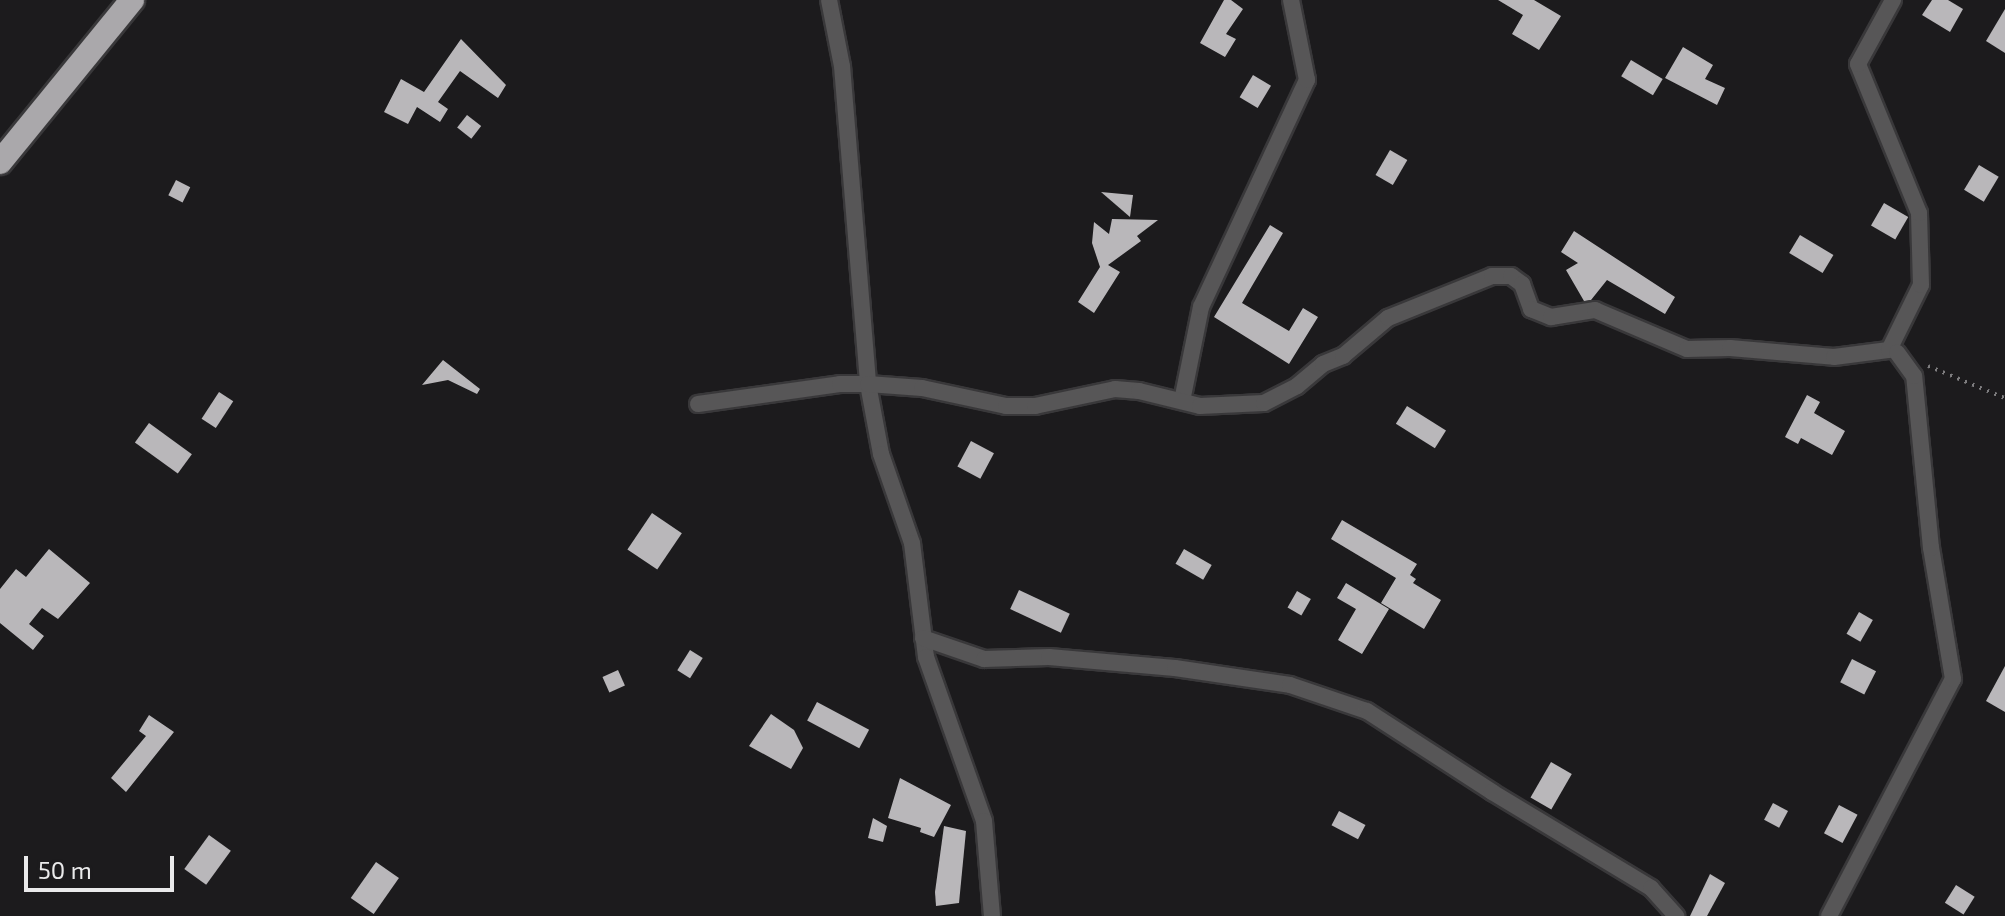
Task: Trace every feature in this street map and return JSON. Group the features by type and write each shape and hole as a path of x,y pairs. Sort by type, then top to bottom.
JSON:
{"highway":[{"path":"0,162 132,0"}],"street":[{"path":"829,0 842,66 868,384 881,454 912,543 926,657 984,821 992,916"},
{"path":"1182,401 1201,307 1307,80 1291,0"},
{"path":"698,404 840,384 922,388 1006,406 1035,406 1115,389 1139,391 1200,406 1264,403 1297,386 1323,364 1343,356 1388,318 1492,276 1511,276 1522,284 1531,309 1551,317 1595,310 1687,349 1730,348 1834,357 1889,350 1921,285 1919,213 1858,64 1893,0"},
{"path":"1829,916 1953,679 1931,548 1914,376 1897,353"},
{"path":"923,638 984,659 1049,657 1175,668 1290,685 1367,711 1492,792 1651,888 1676,916"}],"path":[{"path":"1897,353 2005,398"}],"building":[{"path":"1224,0 1231,0 1243,9 1226,34 1236,39 1225,57 1200,43"},
{"path":"1498,0 1534,0 1561,16 1539,50 1512,34 1523,15"},
{"path":"1932,0 1948,0 1963,9 1950,32 1922,15"},
{"path":"2005,9 2005,53 1986,41"},
{"path":"461,39 506,85 498,98 460,71 438,102 448,109 440,122 417,107 408,124 384,112 401,79 424,92"},
{"path":"1683,47 1713,65 1705,79 1725,88 1717,105 1665,78"},
{"path":"1631,60 1663,79 1653,95 1621,76"},
{"path":"1253,75 1271,86 1258,108 1240,97"},
{"path":"467,115 481,126 471,139 457,128"},
{"path":"1390,150 1407,160 1393,185 1376,175"},
{"path":"1979,165 1999,177 1984,202 1964,190"},
{"path":"176,180 190,187 183,202 168,195"},
{"path":"1101,192 1133,195 1130,217"},
{"path":"1884,203 1908,217 1895,240 1871,226"},
{"path":"1112,219 1158,220 1137,236 1141,241 1108,265 1120,272 1094,313 1078,302 1100,267 1092,243 1094,222 1109,234"},
{"path":"1270,225 1283,233 1242,303 1289,331 1303,308 1318,317 1289,364 1214,317"},
{"path":"1574,231 1675,297 1665,314 1607,280 1591,300 1584,301 1566,270 1578,263 1561,252"},
{"path":"1800,235 1833,255 1823,273 1789,253"},
{"path":"443,360 480,389 477,394 448,380 422,385"},
{"path":"219,392 233,401 216,428 202,419"},
{"path":"1807,395 1820,402 1814,413 1845,431 1832,455 1801,438 1798,444 1785,437"},
{"path":"1407,406 1446,430 1435,448 1396,424"},
{"path":"149,423 192,454 178,474 135,442"},
{"path":"971,441 994,453 980,479 957,467"},
{"path":"652,513 682,533 657,570 627,549"},
{"path":"1342,520 1417,564 1410,575 1416,579 1413,583 1441,600 1424,629 1381,603 1396,578 1331,539"},
{"path":"49,549 90,583 58,619 42,608 29,624 44,636 33,650 0,623 0,589 16,569 26,577"},
{"path":"1184,549 1212,565 1203,580 1176,564"},
{"path":"1346,583 1389,609 1362,654 1338,640 1356,609 1337,598"},
{"path":"1019,590 1070,614 1061,633 1010,609"},
{"path":"1297,591 1311,599 1301,615 1288,607"},
{"path":"1859,612 1873,620 1860,642 1846,634"},
{"path":"690,650 703,658 690,678 677,670"},
{"path":"1852,659 1876,671 1864,694 1840,682"},
{"path":"2005,666 2005,712 1986,701"},
{"path":"618,670 625,686 609,692 602,677"},
{"path":"817,702 869,730 859,748 807,721"},
{"path":"771,714 794,730 803,748 791,769 749,746"},
{"path":"149,715 174,732 126,792 111,778 146,736 139,731"},
{"path":"1551,762 1572,774 1551,810 1530,798"},
{"path":"900,778 951,805 934,837 920,832 921,828 888,818"},
{"path":"1773,803 1788,811 1779,828 1764,820"},
{"path":"1839,805 1858,815 1843,843 1824,833"},
{"path":"1339,811 1365,825 1358,839 1331,825"},
{"path":"873,818 887,826 883,842 868,838"},
{"path":"944,826 966,831 959,903 936,906 935,892"},
{"path":"209,835 231,851 206,885 184,869"},
{"path":"376,862 399,878 374,914 351,898"},
{"path":"1710,874 1725,883 1707,916 1690,916"},
{"path":"1956,885 1975,897 1964,914 1945,903"}]}
